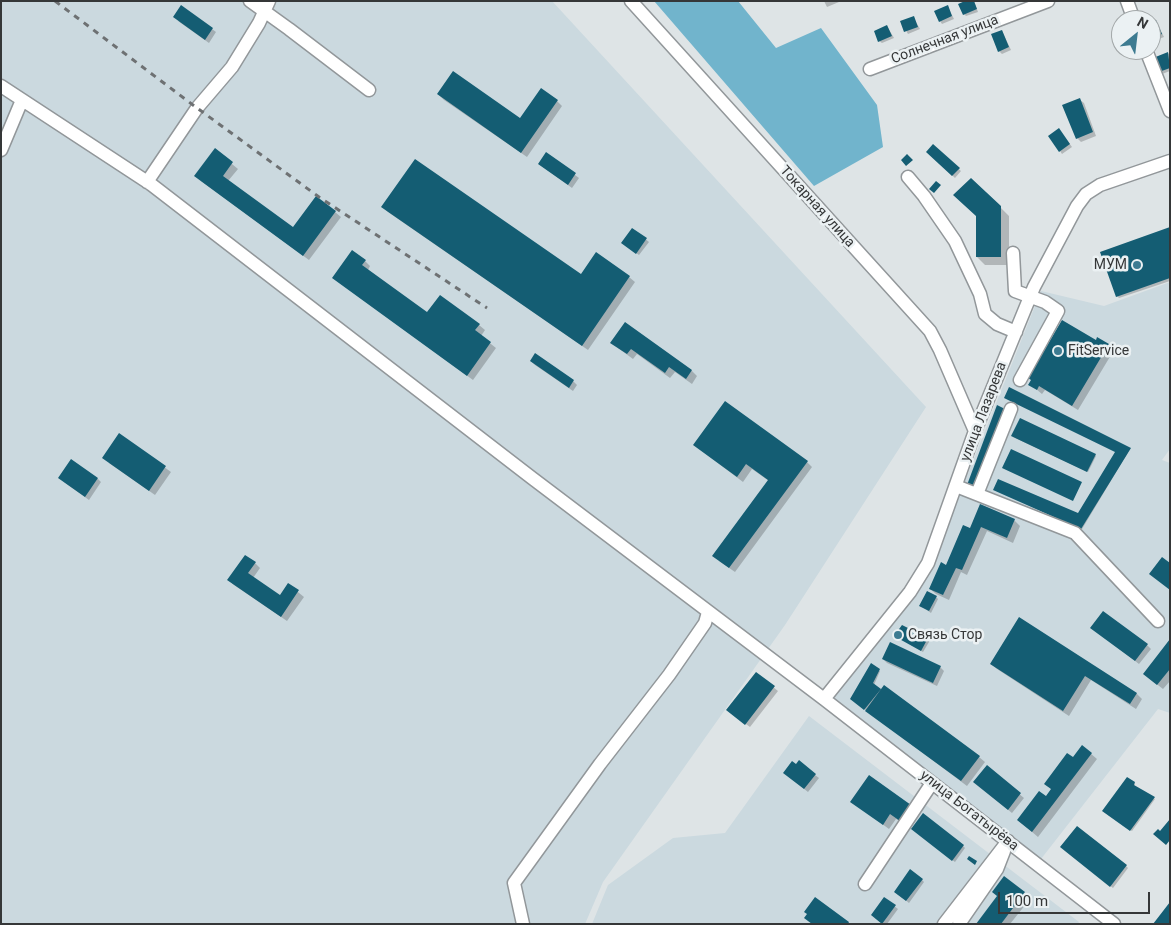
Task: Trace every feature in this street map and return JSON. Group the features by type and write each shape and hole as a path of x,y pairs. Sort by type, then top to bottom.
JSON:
{"street":[{"path":"250,1 266,6 289,29 369,90"},
{"name":"Токарная улица","path":"632,1 930,331 975,431"},
{"name":"Солнечная улица","path":"870,68 1048,1"},
{"path":"147,182 197,108 232,67 259,23 266,6"},
{"path":"1150,60 1170,111"},
{"name":"улица Богатырёва","path":"1,86 147,182 532,478 824,699 1114,924"},
{"path":"1,150 22,100"},
{"name":"улица Лазарева","path":"824,699 910,592 928,562 975,431 1030,298 1077,206 1086,194 1100,185 1170,161"},
{"path":"908,177 924,196 955,242 980,294 985,314 997,324 1016,332"},
{"path":"1013,253 1015,291 1045,302 1058,311 1020,380"},
{"path":"978,494 1010,409"},
{"path":"956,486 1075,533 1158,621"},
{"path":"522,924 514,883 600,764 669,675 705,623 708,612"},
{"path":"865,884 932,783"},
{"path":"944,924 1008,841"},
{"path":"959,924 997,870 1008,841"}],"shaded area":[{"path":"1,1 552,1 926,407 785,625 603,882 585,924 1,924"},
{"path":"654,1 738,1 776,48 821,28 877,105 883,147 814,186"},
{"path":"1170,282 1170,449 1162,460 1170,463 1170,713 1158,709 1041,859 832,699 915,595 931,566 1041,291 1104,306"},
{"path":"809,716 1079,922 1078,924 592,924 608,885 673,838 725,833"}],"building":[{"path":"965,1 974,1 977,9 963,15 958,4"},
{"path":"181,5 213,28 205,40 173,17"},
{"path":"948,5 952,16 939,22 934,11"},
{"path":"914,16 918,27 904,32 900,21"},
{"path":"887,25 892,36 878,42 874,31"},
{"path":"1002,30 1009,47 998,52 991,34"},
{"path":"1168,52 1170,68 1159,72 1154,60 1161,60 1161,55"},
{"path":"453,71 520,118 541,88 558,100 521,153 437,94"},
{"path":"1080,98 1093,132 1076,139 1062,105"},
{"path":"1059,128 1070,144 1059,152 1048,136"},
{"path":"933,144 960,168 952,176 926,152"},
{"path":"215,148 233,162 223,176 293,227 316,196 336,211 303,256 194,176"},
{"path":"546,152 576,173 568,185 538,164"},
{"path":"907,154 913,160 906,166 901,160"},
{"path":"415,159 581,274 596,252 630,276 582,346 381,207"},
{"path":"971,178 1001,206 1001,257 976,257 976,216 953,195"},
{"path":"936,181 941,185 934,193 929,189"},
{"name":"МУМ","path":"1170,227 1170,278 1116,297 1100,252"},
{"path":"632,228 647,238 636,254 621,243"},
{"path":"352,250 366,260 362,265 427,312 440,295 480,324 475,330 491,342 467,376 332,278"},
{"path":"1062,320 1096,340 1097,337 1109,344 1072,406 1039,386 1037,390 1028,385 1031,380 1028,378"},
{"path":"625,322 692,370 686,379 669,367 665,373 631,349 627,354 610,343"},
{"path":"535,353 574,380 569,388 530,361"},
{"path":"1009,387 1131,448 1081,529 993,490 998,479 1078,513 1115,452 1004,398"},
{"path":"725,401 808,461 729,568 712,556 768,480 746,464 737,477 693,445"},
{"path":"997,405 1005,409 975,488 967,485"},
{"path":"1020,418 1096,454 1087,472 1011,436"},
{"path":"119,433 166,466 149,491 102,458"},
{"path":"1011,449 1082,482 1073,501 1002,468"},
{"path":"71,459 98,478 85,497 58,478"},
{"path":"980,504 1015,519 1007,538 981,527 962,570 956,568 943,595 929,589 941,562 946,565 963,525 970,528"},
{"path":"245,555 256,562 248,573 280,595 288,583 299,590 281,617 227,580"},
{"path":"1162,557 1170,563 1170,590 1149,574"},
{"path":"927,591 937,596 929,611 919,606"},
{"path":"1103,611 1148,644 1135,661 1090,628"},
{"path":"1019,617 1137,693 1130,704 1085,676 1063,711 990,664"},
{"path":"902,625 928,638 921,651 894,636"},
{"path":"1170,639 1170,669 1157,685 1143,674"},
{"path":"890,642 941,666 933,683 882,659"},
{"path":"871,663 880,669 873,683 881,689 864,710 850,699"},
{"path":"756,672 775,686 745,725 726,710"},
{"path":"884,685 980,756 961,781 865,711"},
{"path":"1082,745 1092,753 1032,832 1017,820 1039,791 1046,796 1051,789 1044,784 1067,753 1073,757"},
{"path":"799,760 816,774 804,789 783,773 792,761 796,764"},
{"path":"987,765 1021,793 1008,810 973,782"},
{"path":"869,775 911,805 900,821 890,814 883,825 850,802"},
{"path":"1127,777 1135,782 1134,785 1155,797 1130,831 1102,811"},
{"path":"923,813 964,845 952,861 911,829"},
{"path":"1170,819 1170,840 1166,845 1153,834 1158,829 1160,831"},
{"path":"1077,826 1127,865 1110,887 1060,847"},
{"path":"969,856 977,861 975,865 967,859"},
{"path":"910,869 923,879 906,901 894,892"},
{"path":"1004,876 1025,892 1001,924 976,924 997,896 992,892"},
{"path":"815,897 849,922 848,924 812,924 804,918 807,914 804,912"},
{"path":"884,897 896,905 882,924 871,915"},
{"path":"1170,902 1170,924 1153,924"}],"railway":[{"path":"55,1 319,197 487,308"}],"place":[{"name":"МУМ","path":"1137,265"},
{"name":"FitService","path":"1058,351"},
{"name":"Связь Стор","path":"898,635"}]}
